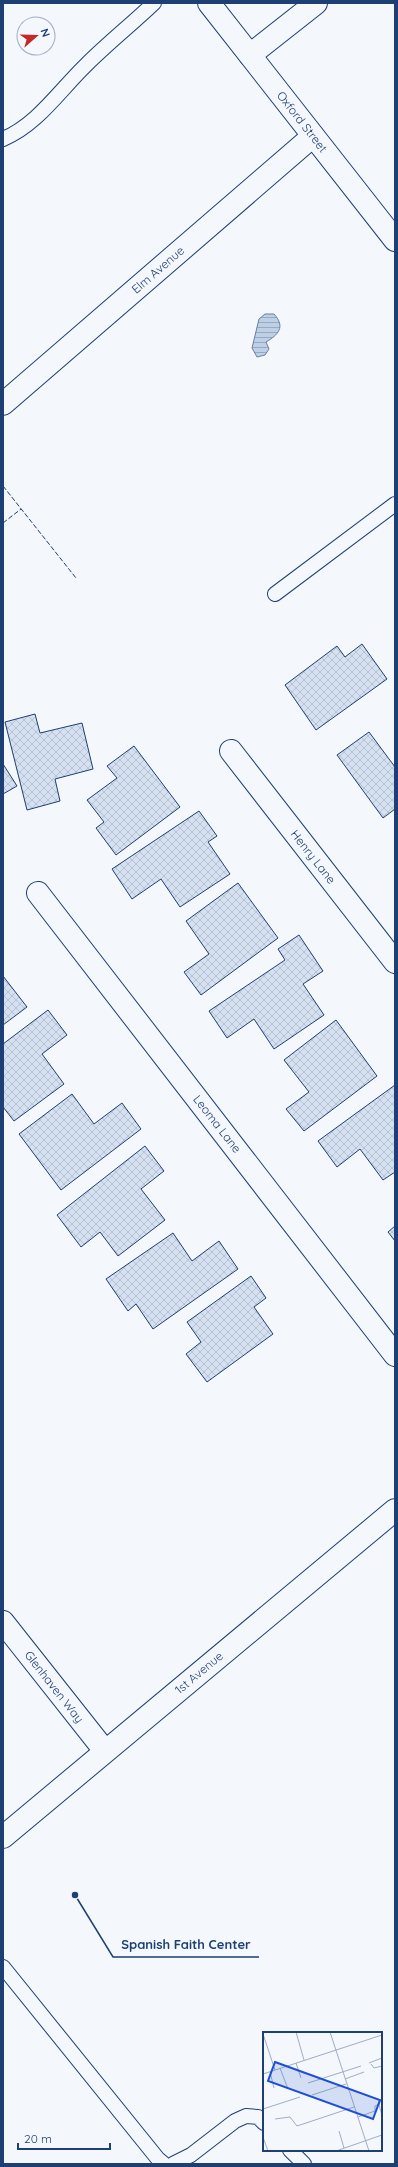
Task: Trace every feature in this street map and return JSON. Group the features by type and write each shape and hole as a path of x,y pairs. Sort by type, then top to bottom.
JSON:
{"street":[{"name":"Oxford Street","path":"209,3 395,240"},
{"path":"250,55 316,3"},
{"name":"Elm Avenue","path":"3,404 313,136"},
{"name":"Henry Lane","path":"231,751 395,962"},
{"name":"Leoma Lane","path":"38,894 395,1355"},
{"name":"1st Avenue","path":"3,1837 395,1510"},
{"name":"Glenhaven Way","path":"3,1622 105,1751"}],"lane":[{"path":"3,139 16,134 42,111 86,65 154,3"},
{"path":"275,594 395,504"},
{"path":"3,1967 158,2160 164,2164"},
{"path":"173,2164 191,2155 235,2121 246,2116 258,2117 263,2122"},
{"path":"291,2151 304,2164"}],"water":[{"path":"265,314 274,314 280,323 280,327 277,333 266,342 269,349 265,355 257,357 252,348 259,319"}],"building":[{"path":"362,644 387,679 316,730 285,685 337,646 345,657"},
{"path":"35,714 40,733 82,723 93,769 55,779 60,801 27,810 5,722"},
{"path":"369,732 395,767 395,809 383,818 337,755"},
{"path":"134,746 180,807 116,855 96,828 104,822 87,800 117,778 107,766"},
{"path":"3,764 17,786 3,794"},
{"path":"199,811 217,836 208,842 230,874 180,907 161,879 132,899 112,869"},
{"path":"238,883 278,938 201,995 184,972 209,954 186,921"},
{"path":"299,935 323,971 303,984 324,1015 274,1049 254,1019 227,1038 209,1011 285,960 278,949"},
{"path":"3,976 27,1007 3,1025"},
{"path":"48,1010 67,1035 42,1054 64,1084 14,1121 3,1107 3,1044"},
{"path":"336,1020 377,1076 304,1131 286,1109 309,1092 284,1060"},
{"path":"395,1085 395,1172 383,1180 360,1149 337,1167 318,1141"},
{"path":"72,1094 94,1124 122,1103 141,1129 61,1190 19,1134"},
{"path":"145,1146 164,1171 141,1189 165,1220 118,1256 100,1232 81,1247 57,1215"},
{"path":"395,1226 395,1241 388,1232"},
{"path":"173,1233 192,1261 219,1241 238,1269 153,1329 136,1304 128,1311 106,1279"},
{"path":"251,1276 266,1298 254,1307 273,1334 207,1382 186,1354 201,1342 187,1322"}],"fence":[{"path":"3,486 76,578"},
{"path":"3,523 21,509"}],"place":[{"name":"Spanish Faith Center","path":"75,1895"}]}
